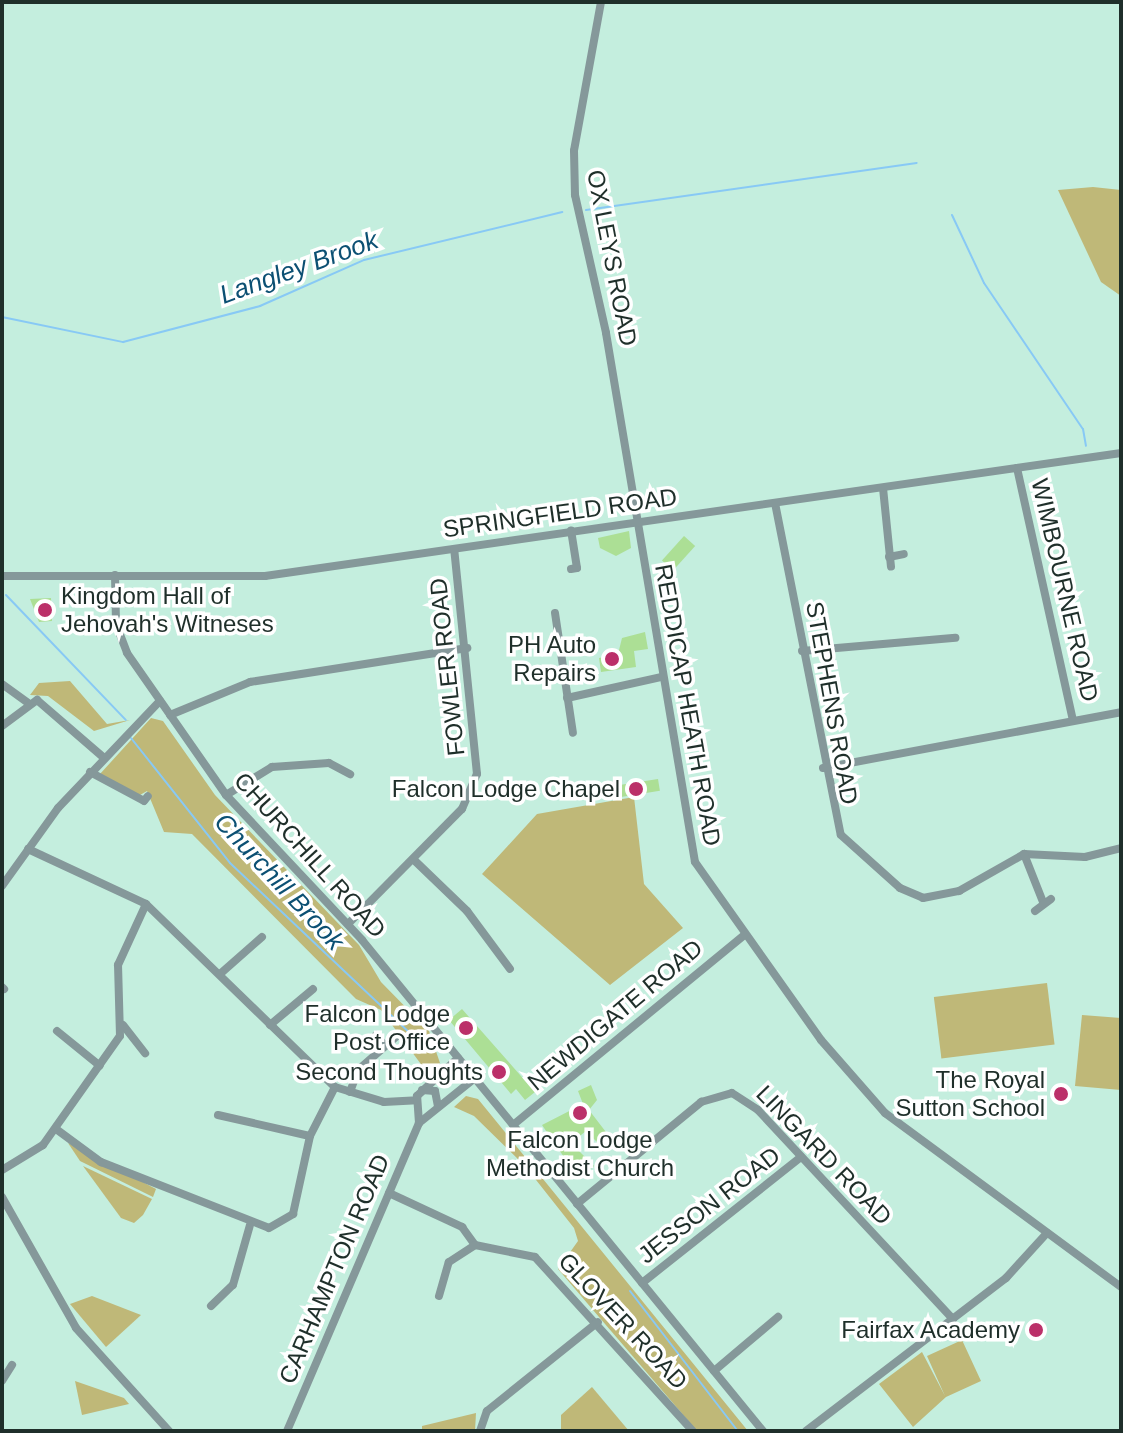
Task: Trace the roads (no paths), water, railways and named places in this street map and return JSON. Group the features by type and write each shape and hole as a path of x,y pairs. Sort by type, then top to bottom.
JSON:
{"street":[{"name":"OX LEYS ROAD","path":"601,2 573,172 636,521"},
{"name":"SPRINGFIELD ROAD","path":"2,576 265,576 1121,453"},
{"name":"WIMBOURNE ROAD","path":"1017,468 1073,720"},
{"path":"883,488 891,567"},
{"name":"STEPHENS ROAD","path":"775,503 823,768 841,835 913,895 936,898 959,891 1024,854"},
{"name":"REDDICAP HEATH ROAD","path":"636,521 689,846 743,936 885,1113 1121,1287"},
{"path":"571,530 577,568 571,569"},
{"name":"FOWLER ROAD","path":"348,924 462,809 477,774 467,648 454,549"},
{"path":"889,557 904,554"},
{"name":"CHURCHILL ROAD","path":"115,575 122,641 226,795 348,924 513,1125"},
{"path":"555,613 573,733"},
{"path":"802,651 949,642"},
{"path":"170,715 250,682 467,648"},
{"path":"567,698 661,677"},
{"path":"2,684 28,703 47,703 103,757"},
{"path":"2,886 90,772 160,701"},
{"path":"2,726 28,703"},
{"path":"823,768 1121,712"},
{"path":"226,795 272,767 329,763 350,774"},
{"path":"90,772 144,801 148,796"},
{"path":"1035,911 1047,900 1024,854 1085,857 1121,848"},
{"path":"28,849 146,904 335,1087 384,1102 419,1099 435,1091 435,1109"},
{"path":"413,859 467,911 510,969"},
{"path":"145,1053 123,1025 118,965 146,904"},
{"name":"NEWDIGATE ROAD","path":"513,1125 743,936"},
{"path":"220,974 262,937"},
{"path":"270,1025 313,989"},
{"path":"294,990 302,999"},
{"path":"2,1170 37,1151 56,1129 100,1066 123,1025"},
{"path":"57,1031 100,1066"},
{"path":"376,1035 385,1046"},
{"path":"350,1092 358,1070 397,1036"},
{"path":"419,1099 458,1058"},
{"name":"CARHAMPTON ROAD","path":"419,1123 475,1078"},
{"path":"56,1129 101,1162 250,1225 279,1226 293,1214 310,1136 335,1087"},
{"name":"LINGARD ROAD","path":"577,1204 719,1093 750,1102 953,1319"},
{"path":"419,1099 435,1109"},
{"name":"CARHAMPTON ROAD","path":"287,1431 419,1123 419,1099"},
{"path":"218,1115 310,1136"},
{"path":"513,1125 763,1431"},
{"name":"JESSON ROAD","path":"642,1283 801,1157"},
{"name":"GLOVER ROAD","path":"389,1193 462,1227 475,1245 535,1257 598,1322 693,1431"},
{"path":"2,1197 76,1328 169,1431"},
{"path":"211,1306 233,1285 250,1225"},
{"path":"806,1431 953,1319 1047,1233"},
{"path":"439,1296 449,1262 475,1245"},
{"path":"714,1371 778,1317"},
{"path":"480,1431 487,1411 598,1322"},
{"path":"3,1376 12,1365"}],"waterway":[{"name":"Langley Brook","path":"586,210 917,163"},
{"name":"Langley Brook","path":"2,317 123,342 260,306 364,260 562,212"},
{"path":"952,215 984,283 1083,429 1086,446"},
{"name":"Churchill Brook","path":"6,595 126,720"},
{"name":"Churchill Brook","path":"131,738 230,863 414,1037"},
{"name":"Churchill Brook","path":"630,1291 738,1431"}],"place":[{"name":"Kingdom Hall of Jehovah's Witneses","path":"45,610"},
{"name":"PH Auto Repairs","path":"612,659"},
{"name":"Falcon Lodge Chapel","path":"636,789"},
{"name":"Falcon Lodge Post Office","path":"466,1028"},
{"name":"Second Thoughts","path":"499,1072"},
{"name":"The Royal Sutton School","path":"1061,1094"},
{"name":"Falcon Lodge Methodist Church","path":"580,1113"},
{"name":"Fairfax Academy","path":"1036,1330"}]}
